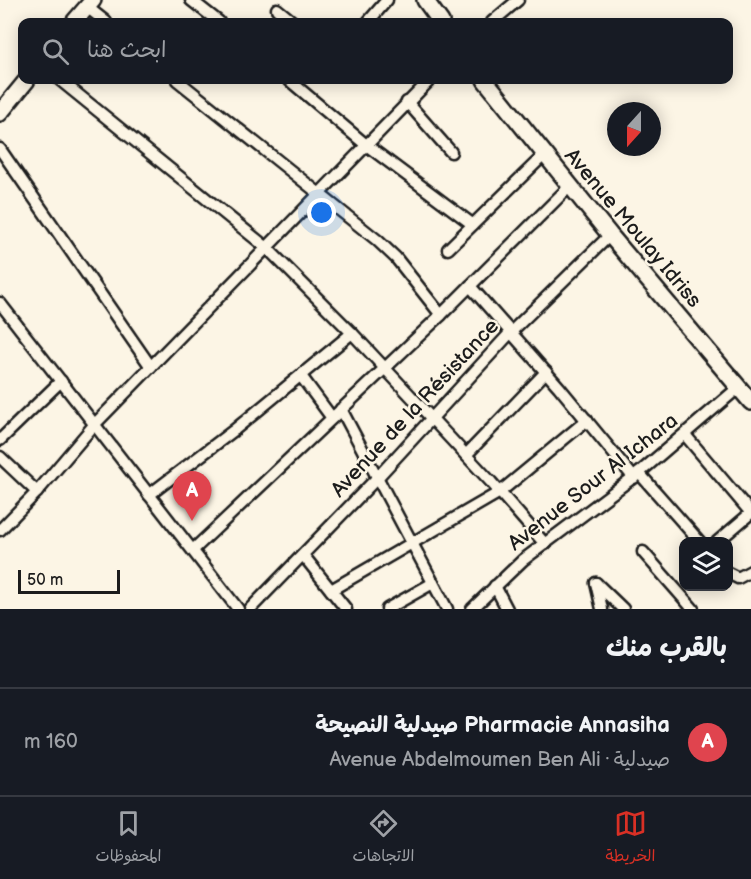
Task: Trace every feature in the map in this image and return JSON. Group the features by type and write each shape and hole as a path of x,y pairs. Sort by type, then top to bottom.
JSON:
{"main road":[{"path":"425,0 438,18"},
{"path":"78,18 90,4"},
{"path":"0,112 24,84"},
{"name":"Avenue Moulay Idriss","path":"488,84 610,235 751,402"}],"street":[{"path":"191,0 214,18"},
{"path":"371,18 387,0"},
{"path":"497,18 518,0"},
{"path":"90,4 102,18"},
{"path":"277,9 287,18"},
{"path":"65,84 267,248 352,333 431,417 545,544"},
{"path":"182,84 396,258 441,315"},
{"path":"294,84 365,144 472,225"},
{"path":"0,530 37,492 94,425 267,248 317,193 426,84"},
{"path":"407,102 451,152"},
{"path":"0,149 151,367"},
{"path":"448,249 545,154"},
{"path":"193,550 383,367 441,315 571,185"},
{"name":"Avenue de la Résistance","path":"250,609 377,478 511,332 610,235"},
{"path":"470,286 637,476 695,537"},
{"path":"0,303 238,609"},
{"path":"148,495 352,333"},
{"path":"466,455 546,372"},
{"path":"301,375 332,418"},
{"path":"0,440 61,381"},
{"name":"Avenue Sour Al Ichara","path":"472,609 495,586 545,544 637,476 686,436 739,387"},
{"path":"341,409 447,609"},
{"path":"331,590 500,492 587,420"},
{"path":"686,436 751,513 723,537"},
{"path":"0,457 37,492"},
{"path":"643,552 693,609"},
{"path":"303,555 346,609"},
{"path":"733,575 738,578 751,571"},
{"path":"387,609 433,583"},
{"path":"602,609 596,583 623,609"},
{"path":"495,586 507,609"}],"place":[{"name":"Pharmacie Annasiha صيدلية النصيحة","path":"192,521"}]}
